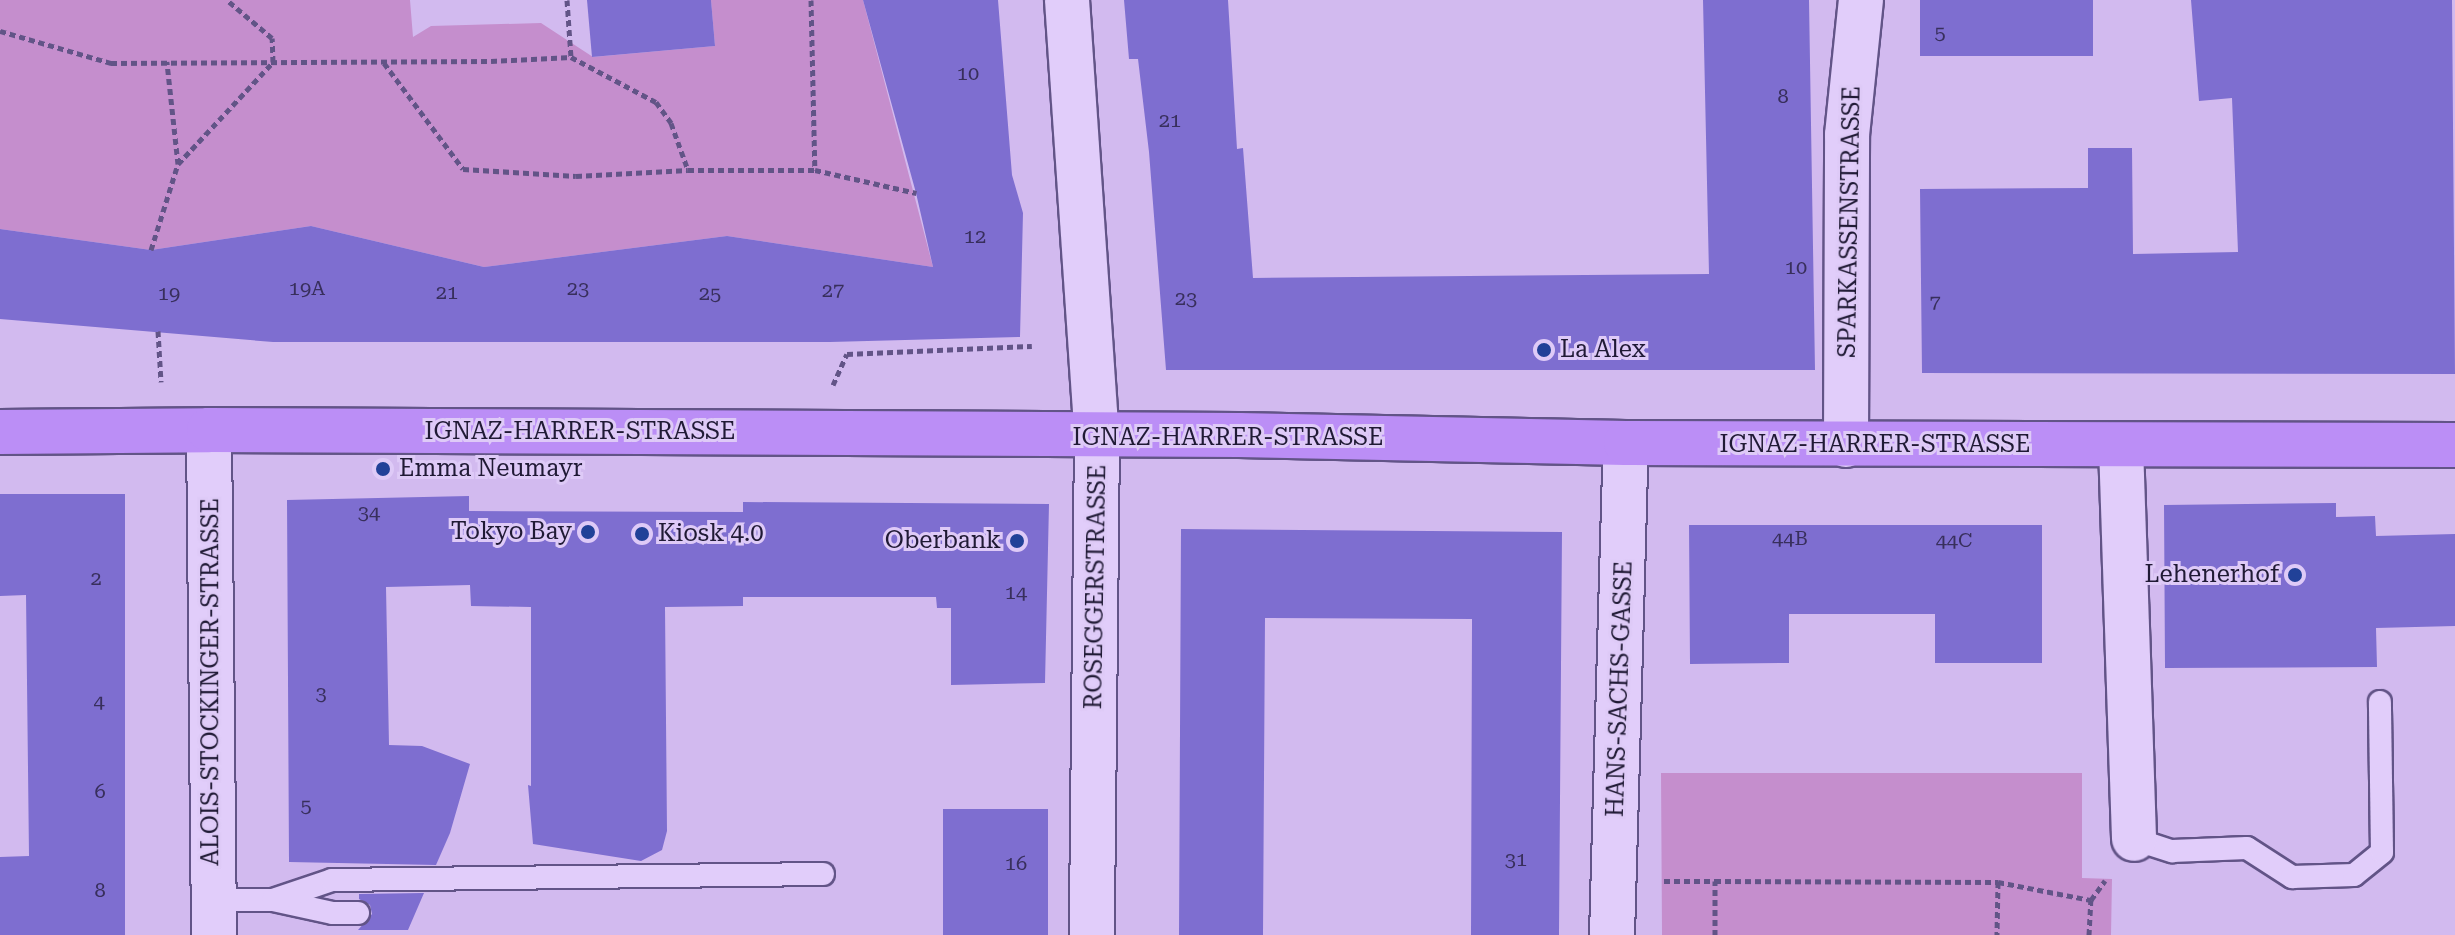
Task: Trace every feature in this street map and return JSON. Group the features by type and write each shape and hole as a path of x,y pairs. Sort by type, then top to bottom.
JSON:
{"main road":[{"name":"IGNAZ-HARRER-STRASSE","path":"0,432 209,430 1097,437 1239,435 1846,445 2455,445"}],"street":[{"name":"ROSEGGERSTRASSE","path":"1067,0 1097,437 1092,935"},
{"name":"SPARKASSENSTRASSE","path":"1846,445 1847,135 1861,0"},
{"name":"ALOIS-STOCKINGER-STRASSE","path":"209,430 213,917"},
{"name":"HANS-SACHS-GASSE","path":"1612,935 1626,443"},
{"path":"2121,446 2134,839"}],"lane":[{"path":"2134,839 2172,851 2247,848 2292,877 2354,875 2382,852 2380,702"},
{"path":"213,917 332,880 823,874"},
{"path":"273,900 333,913 358,913"}],"path":[{"path":"178,164 273,62 272,38 227,0"},
{"path":"567,0 571,57"},
{"path":"811,0 815,170"},
{"path":"0,31 111,63 383,62 571,57 656,102 671,123 688,170"},
{"path":"151,250 178,164 167,62"},
{"path":"383,62 463,169 576,176 688,170 815,170 916,193"},
{"path":"158,331 161,386"},
{"path":"830,390 847,354 1032,346"},
{"path":"2089,935 2091,900 2134,839"},
{"path":"1651,881 1998,882 2091,900"},
{"path":"1715,881 1715,935"},
{"path":"1997,935 1998,882"}],"shaded area":[{"path":"0,0 410,0 413,37 431,26 541,23 593,57 715,46 711,0 863,0 933,267 727,236 484,267 311,226 151,250 0,229"},
{"path":"1661,773 2082,773 2082,878 2112,879 2111,935 1662,935"}],"building":[{"path":"587,0 711,0 715,46 592,57"},
{"path":"863,0 998,0 1012,175 1023,213 1020,337 830,342 273,342 0,319 0,229 151,250 311,226 484,267 727,236 933,267"},
{"path":"1124,0 1228,0 1237,149 1243,148 1253,278 1709,274 1703,0 1809,0 1815,370 1166,370 1149,152 1138,59 1129,59"},
{"path":"1920,0 2093,0 2093,56 1920,56"},
{"path":"2191,0 2452,0 2455,374 1922,373 1920,189 2088,188 2088,148 2132,148 2133,254 2238,252 2232,98 2199,101"},
{"path":"0,494 125,494 125,935 0,935 0,857 29,856 26,595 0,596"},
{"path":"469,496 469,511 743,512 743,502 1049,504 1045,683 951,685 951,608 937,608 936,597 743,597 743,606 665,607 667,831 662,850 641,861 533,844 528,785 531,786 531,607 471,606 470,585 386,587 389,745 422,746 470,764 450,833 436,865 289,862 287,500"},
{"path":"2336,503 2336,517 2375,516 2376,536 2455,534 2455,626 2376,628 2377,667 2165,668 2164,505"},
{"path":"1689,525 2042,525 2042,663 1935,663 1935,614 1789,614 1789,663 1690,664"},
{"path":"1181,529 1562,532 1559,935 1471,935 1472,619 1265,618 1263,935 1179,935"},
{"path":"943,809 1048,809 1048,935 943,935"},
{"path":"424,893 408,930 358,930 372,914 370,905 359,899 359,894"}],"place":[{"name":"La Alex","path":"1544,350"},
{"name":"Emma Neumayr","path":"383,469"},
{"name":"Tokyo Bay","path":"588,532"},
{"name":"Kiosk 4.0","path":"642,534"},
{"name":"Oberbank","path":"1017,541"},
{"name":"Lehenerhof","path":"2295,575"}]}
